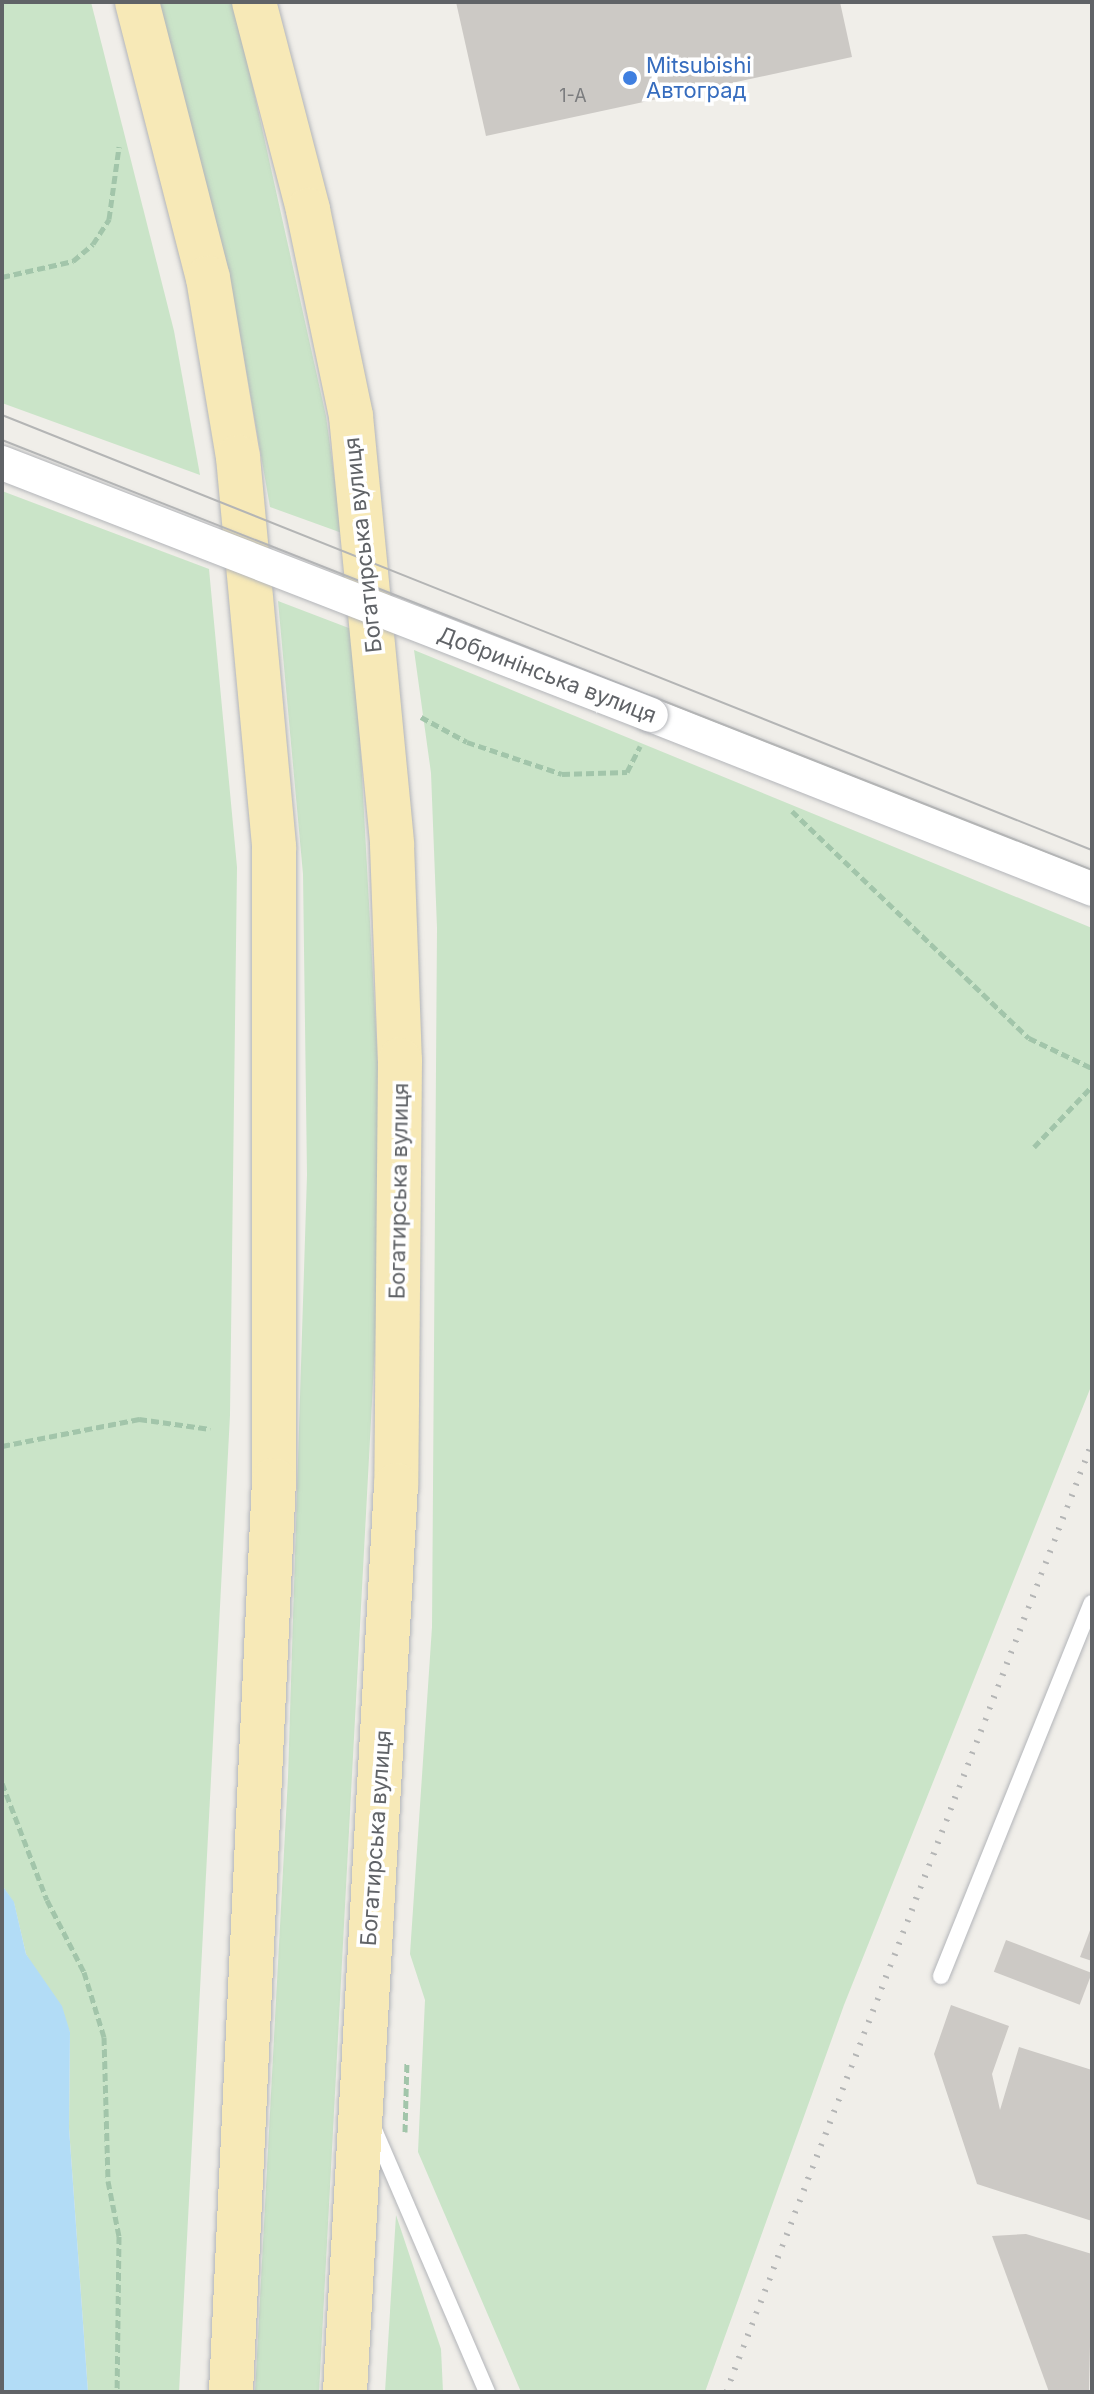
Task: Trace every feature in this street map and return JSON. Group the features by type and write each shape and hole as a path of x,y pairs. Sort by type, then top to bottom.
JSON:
{"main road":[{"path":"137,2 208,278 236,442 274,847 274,1480 231,2392"},
{"name":"Богатирська вулиця","path":"254,2 308,210 351,416 392,845 400,1060 396,1485 358,2093 345,2392"}],"street":[{"name":"Добринінська вулиця","path":"2,463 649,723 1092,889"}],"lane":[{"path":"941,1976 1092,1603"},
{"path":"358,2093 487,2392"}],"path":[{"path":"2,277 73,261 93,244 109,219 119,147"},
{"path":"412,712 467,742 562,774 627,772 649,723"},
{"path":"781,799 884,905 1029,1038 1092,1068"},
{"path":"1034,1147 1092,1086"},
{"path":"2,1446 139,1419 210,1429"},
{"path":"2,1783 47,1900 84,1972 104,2037 108,2181 119,2236 117,2392"}],"green space":[{"path":"2,2 91,2 174,331 200,475 2,403"},
{"path":"158,2 234,2 326,416 342,533 270,507 229,272"},
{"path":"2,491 209,569 237,867 230,1415 179,2392 88,2392 69,2128 70,2032 26,1954 14,1903 2,1885"},
{"path":"278,601 354,630 384,1177 319,2392 255,2392 288,1777 307,1175 303,874"},
{"path":"414,650 1092,928 1092,1384 844,2005 705,2392 521,2392 418,2152 425,2000 410,1954 432,1627 437,928 431,773"},
{"path":"396,2215 441,2349 443,2392 385,2392"}],"water":[{"path":"2,1885 14,1902 26,1954 62,2006 70,2032 69,2128 88,2392 2,2392"}],"building":[{"path":"456,2 840,2 852,57 486,136"},
{"path":"1092,1925 1092,1961 1080,1957"},
{"path":"1006,1940 1092,1973 1080,2005 994,1972"},
{"path":"951,2005 1009,2026 992,2074 1000,2110 1019,2047 1092,2070 1092,2221 977,2184 934,2054"},
{"path":"1026,2234 1092,2254 1089,2392 1049,2392 992,2236"}],"tram line":[{"path":"2,415 1092,850"},
{"path":"2,440 1092,870"}],"railway":[{"path":"726,2392 1092,1443"}],"place":[{"name":"Mitsubishi Автоград","path":"630,78"}]}
